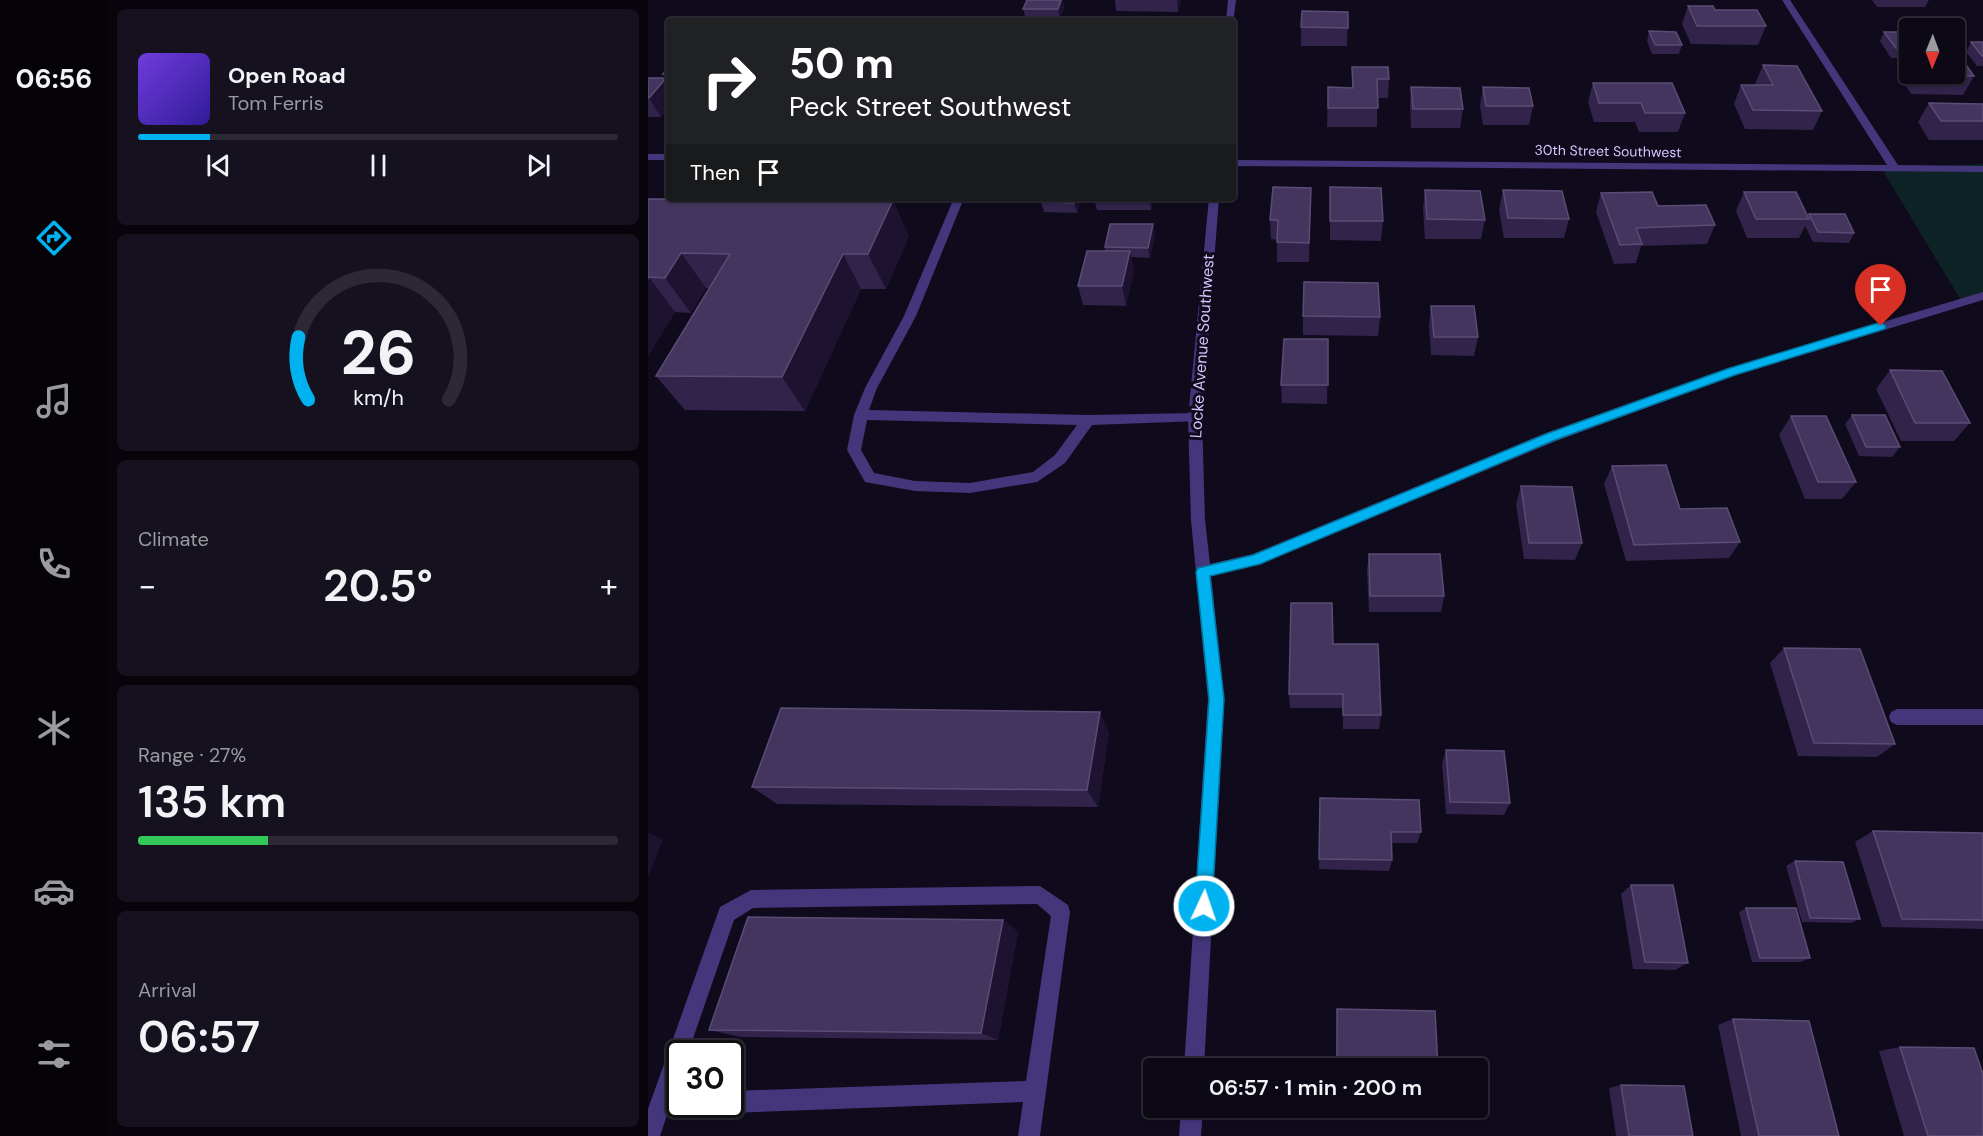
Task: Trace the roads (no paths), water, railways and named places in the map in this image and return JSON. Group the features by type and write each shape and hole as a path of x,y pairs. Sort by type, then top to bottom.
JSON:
{"street":[{"path":"1230,18 1232,0"},
{"path":"1786,0 1895,169"},
{"path":"648,157 666,157"},
{"name":"30th Street Southwest","path":"1236,163 1983,169"},
{"path":"958,201 910,316 872,388 861,415 854,450 870,478 915,486 970,488 1037,477 1060,459 1088,420"},
{"name":"Locke Avenue Southwest","path":"1195,1058 1216,699 1198,520 1195,418 1214,201"},
{"path":"1203,572 1255,560 1551,437 1731,372 1983,296"},
{"path":"861,415 1088,420 1195,418"},
{"path":"1897,717 1983,717"},
{"path":"689,1040 727,914 751,898 1040,895 1061,912 1029,1136"},
{"path":"744,1101 1035,1091"},
{"path":"649,1136 666,1110"},
{"path":"1190,1136 1191,1118"}]}
